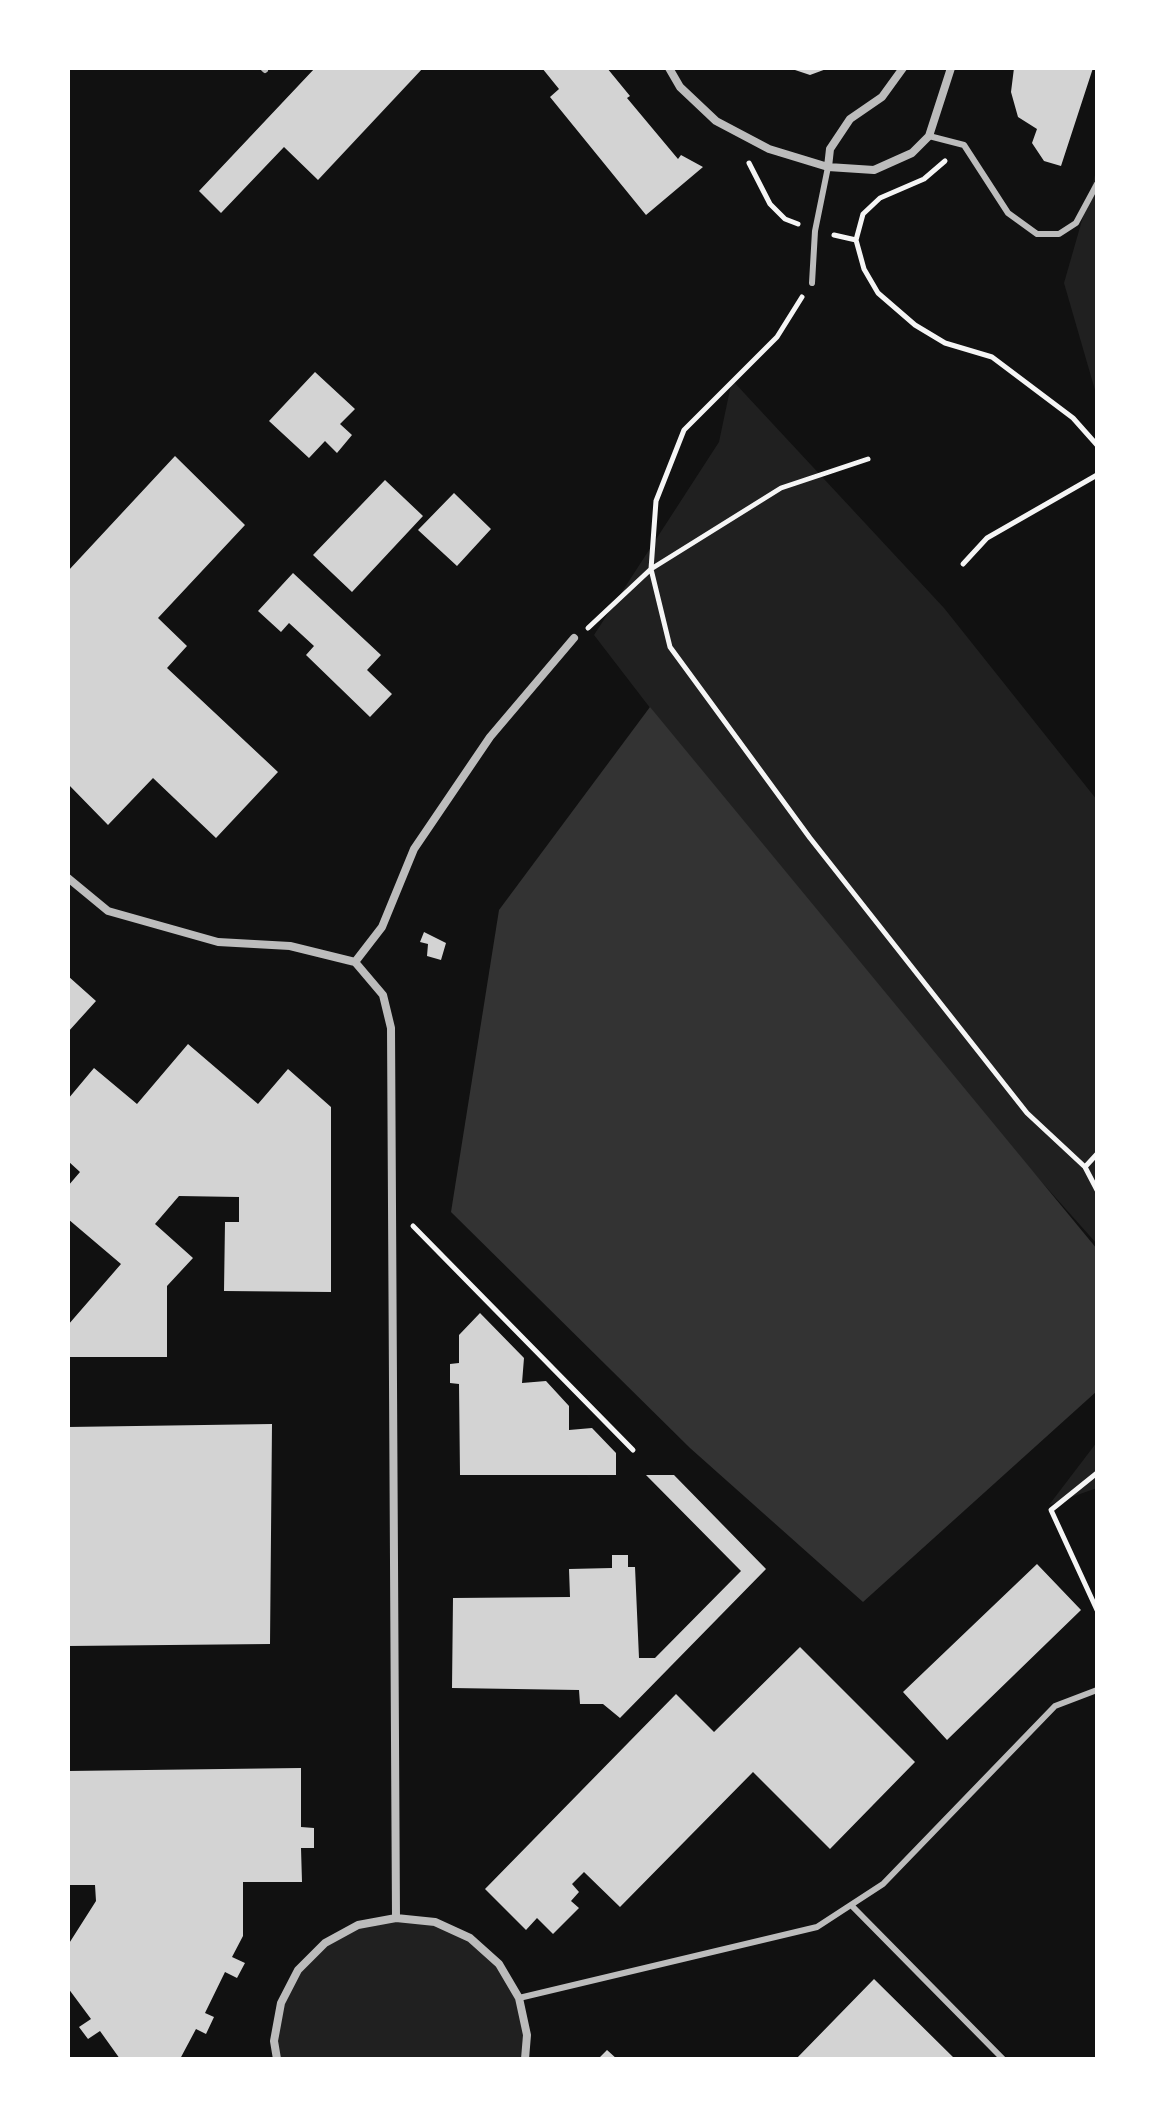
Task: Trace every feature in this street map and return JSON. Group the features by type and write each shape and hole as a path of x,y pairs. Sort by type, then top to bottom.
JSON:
{"street":[{"path":"669,68 680,87 716,121 769,149 828,167 874,170 912,153 929,136 951,68"},
{"path":"828,167 830,149 850,119 882,97 903,68"},
{"path":"355,962 382,927 414,849 430,824 490,737 574,638"},
{"path":"68,878 108,911 218,942 290,946 355,962 383,995 391,1028 396,1918"},
{"path":"277,2059 274,2041 281,2003 298,1970 325,1943 358,1925 396,1918 435,1922 470,1938 499,1964 519,1998 527,2035 525,2059"}],"lane":[{"path":"929,136 964,145 1008,213 1037,234 1059,234 1076,223 1097,184"},
{"path":"812,283 815,231 828,167"},
{"path":"519,1998 817,1927 883,1884 1055,1706 1097,1690"},
{"path":"851,1905 1003,2059"}],"path":[{"path":"746,137 749,168 765,190 770,204 785,219 815,231 856,240"},
{"path":"964,145 924,179 880,198 863,214 856,240 864,269 878,293 915,325 945,343 992,357 1073,418 1097,445"},
{"path":"812,283 777,337 684,430 656,501 651,569 670,647 810,838 1027,1113 1085,1167 1097,1190"},
{"path":"574,638 651,569 781,488 868,459"},
{"path":"963,564 987,538 1097,475"},
{"path":"1085,1167 1097,1154"},
{"path":"393,1205 633,1450"},
{"path":"1097,1473 1051,1510 1097,1610"}],"shaded area":[{"path":"1097,168 1097,397 1064,283"},
{"path":"732,380 944,608 1097,800 1097,1244 1022,1160 684,752 594,635 719,442"},
{"path":"650,707 1097,1249 1097,1391 863,1602 690,1448 451,1212 499,910"},
{"path":"1097,1442 1097,1488 1049,1505"},
{"path":"396,1918 435,1922 470,1938 499,1964 519,1998 527,2035 525,2059 277,2059 281,2003 298,1970 325,1943 358,1925"}],"building":[{"path":"315,68 423,68 318,180 284,147 221,213 199,191"},
{"path":"542,68 607,68 630,96 627,98 678,159 681,155 703,167 646,215 550,97 559,89"},
{"path":"789,68 829,68 810,75"},
{"path":"1014,68 1093,68 1061,166 1044,161 1032,143 1037,129 1018,117 1011,92"},
{"path":"315,372 355,409 340,424 352,435 337,453 325,441 309,458 269,421"},
{"path":"175,456 245,525 158,618 187,646 167,668 278,772 216,838 153,778 108,825 68,784 68,571"},
{"path":"385,480 423,516 352,592 313,555"},
{"path":"454,493 491,529 457,566 418,530"},
{"path":"293,573 381,655 367,670 392,694 370,717 306,655 314,646 289,623 281,632 258,611"},
{"path":"424,932 446,943 441,960 427,956 428,944 420,942"},
{"path":"68,976 96,1001 68,1032"},
{"path":"188,1044 258,1104 288,1069 331,1107 331,1292 224,1291 225,1222 239,1222 239,1197 179,1196 155,1224 193,1258 167,1286 167,1357 68,1357 68,1325 121,1264 68,1219 68,1186 80,1172 68,1161 68,1099 94,1068 137,1104"},
{"path":"480,1313 524,1358 522,1383 546,1381 569,1406 569,1430 592,1428 616,1453 616,1475 460,1475 459,1384 450,1383 450,1364 459,1363 459,1335"},
{"path":"272,1424 270,1644 68,1646 68,1427"},
{"path":"646,1475 674,1475 766,1569 620,1718 603,1704 580,1704 579,1690 452,1688 453,1598 570,1597 569,1569 612,1568 612,1555 628,1555 628,1567 635,1567 639,1658 655,1658 741,1571"},
{"path":"1037,1564 1081,1610 947,1740 903,1692"},
{"path":"800,1647 915,1762 830,1849 753,1772 620,1907 584,1872 572,1884 579,1892 571,1901 579,1908 553,1934 537,1918 526,1930 485,1889 676,1694 714,1732"},
{"path":"301,1768 301,1827 314,1828 314,1848 301,1848 302,1882 243,1882 243,1936 232,1957 245,1963 237,1978 225,1972 205,2013 214,2017 206,2034 196,2029 180,2059 120,2059 100,2031 88,2039 79,2027 91,2019 68,1988 68,1945 96,1901 95,1885 68,1885 68,1771"},
{"path":"874,1979 955,2059 796,2059"},
{"path":"607,2050 617,2059 598,2059"}]}
